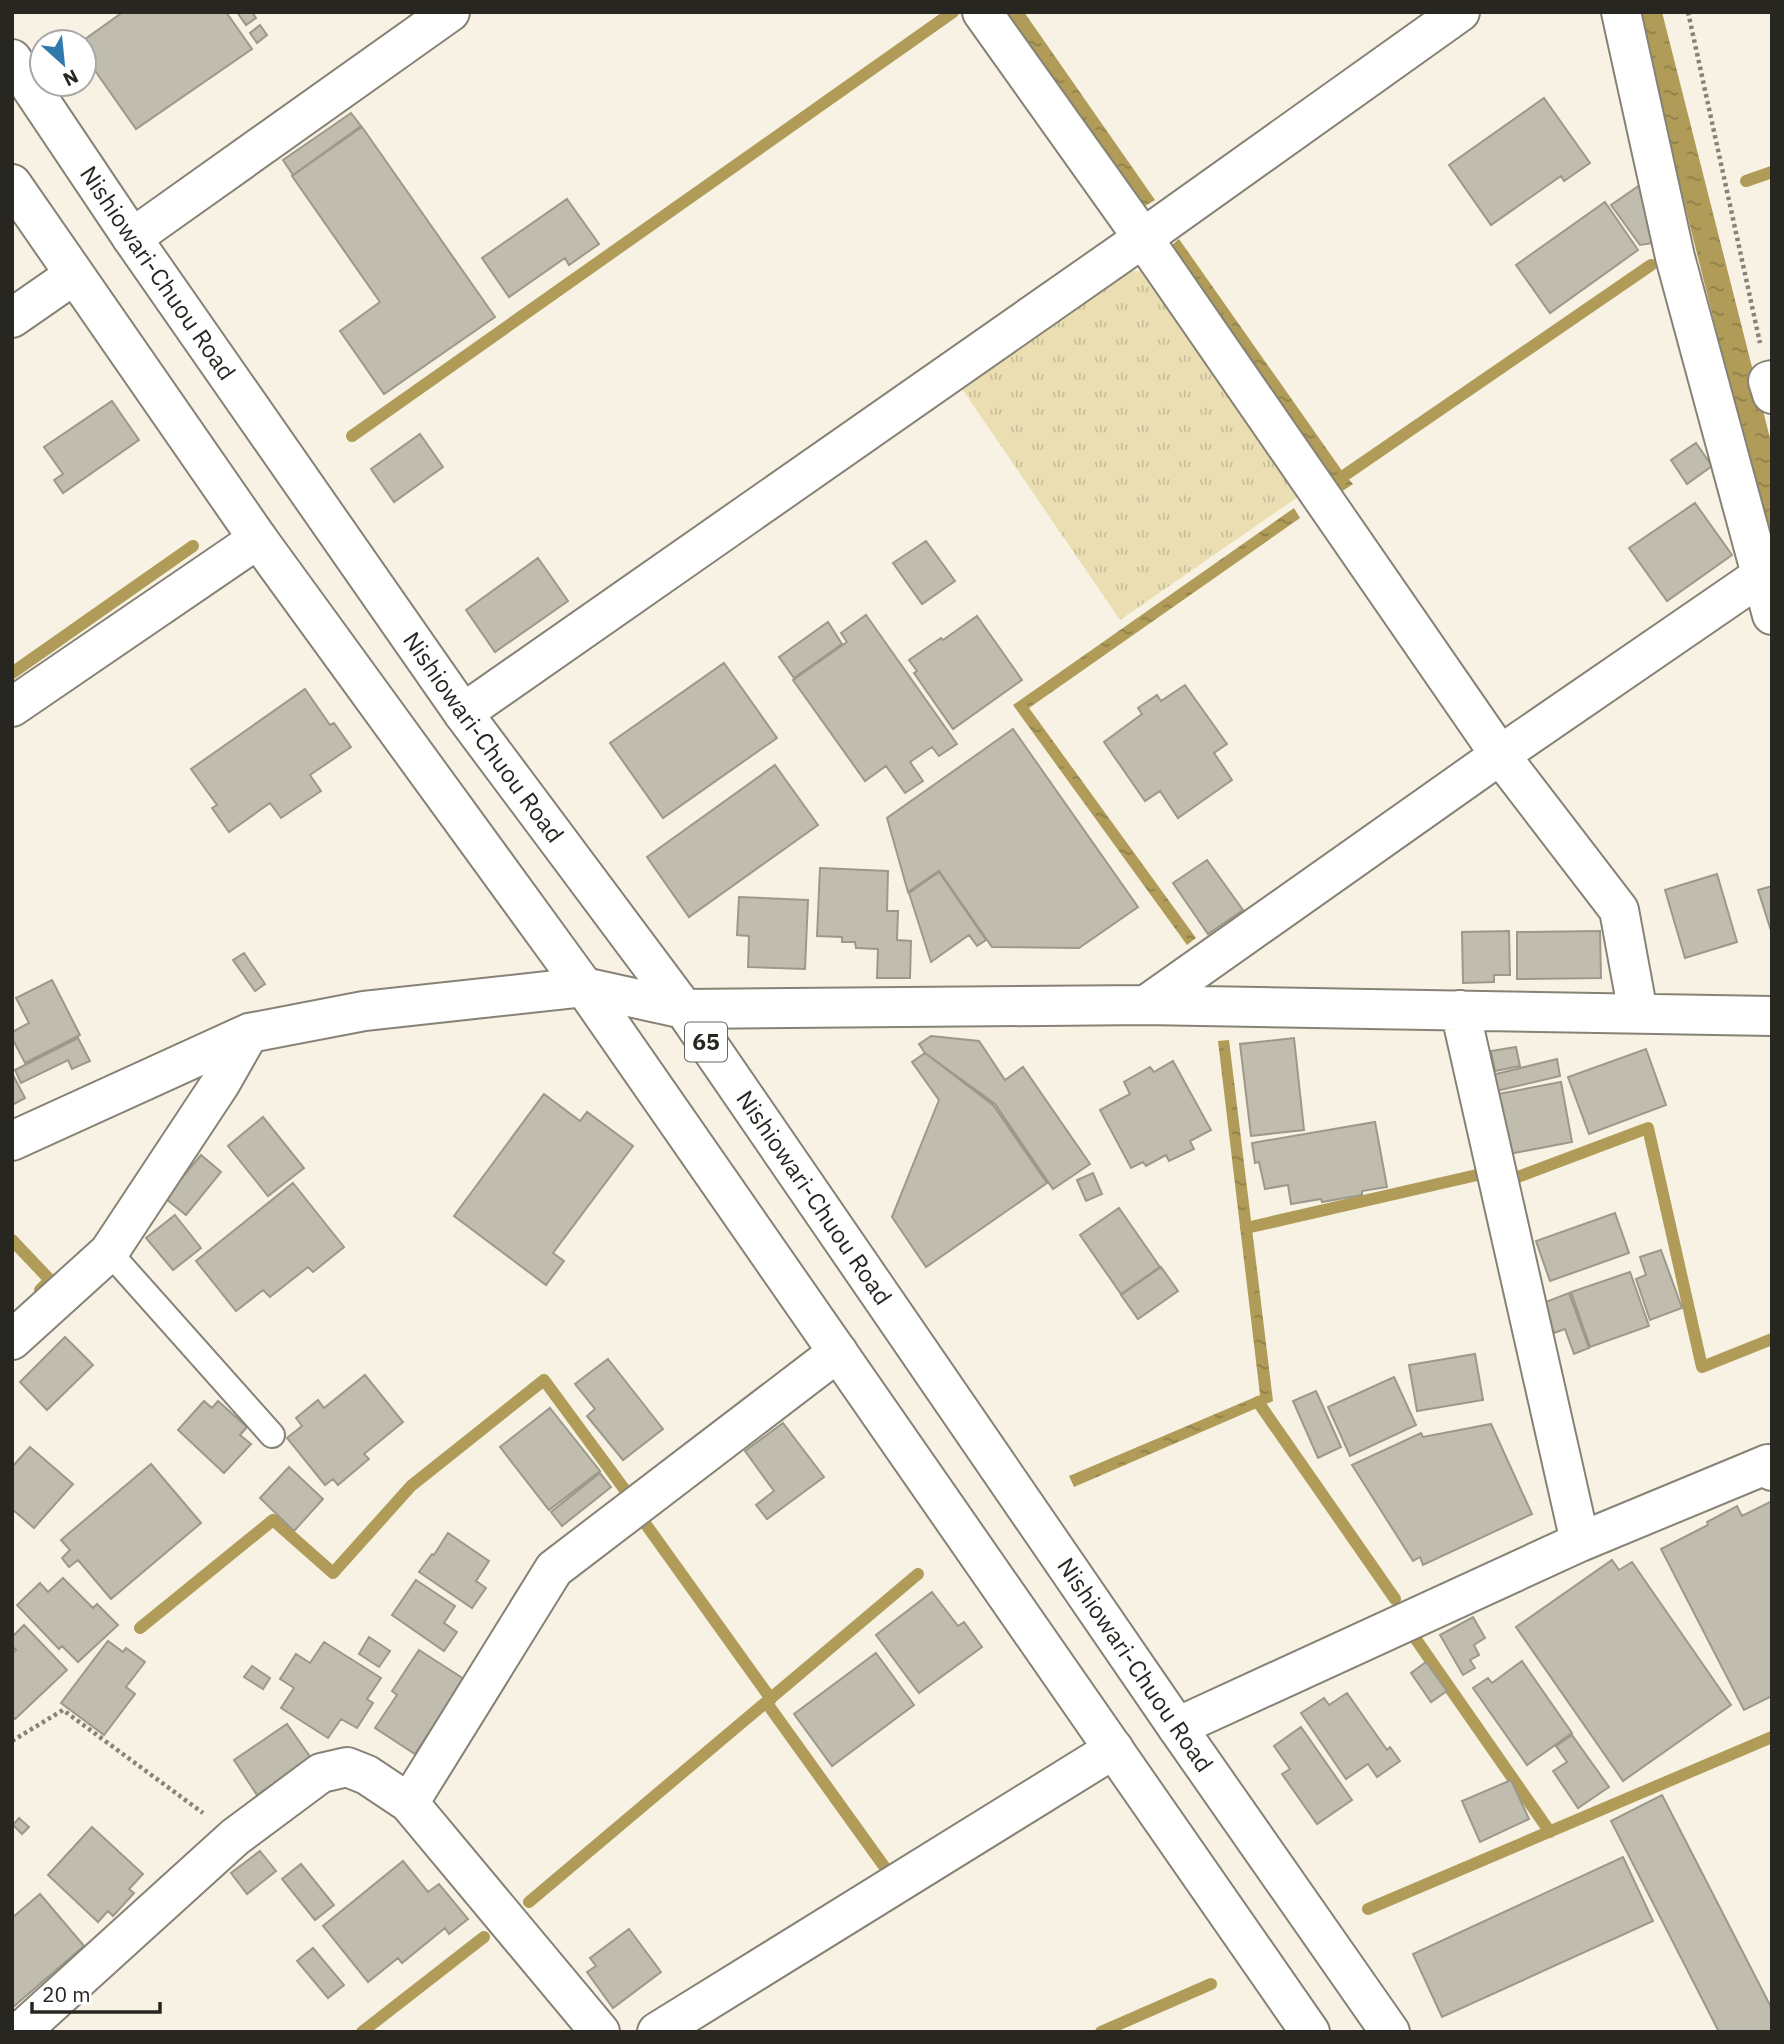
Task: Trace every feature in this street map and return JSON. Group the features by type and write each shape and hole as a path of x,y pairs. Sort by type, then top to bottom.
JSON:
{"street":[{"path":"132,238 450,12"},
{"path":"982,12 1143,238 1500,755 1619,911 1638,1013"},
{"path":"463,713 1143,238 1460,12"},
{"path":"1621,12 1675,257 1772,615"},
{"name":"Nishiowari-Chuou Road","path":"12,59 132,238 463,713 684,1009 1390,2032"},
{"path":"12,184 258,539 584,987 1311,2032"},
{"path":"12,318 74,275"},
{"path":"12,707 258,539"},
{"path":"1146,1004 1762,575"},
{"path":"12,1140 249,1032 364,1011 584,987 684,1009 1146,1004 1772,1016"},
{"path":"1460,1010 1580,1542"},
{"path":"12,1340 109,1252 220,1084 249,1032"},
{"path":"409,1804 554,1569 838,1352"},
{"path":"1177,1727 1580,1542 1768,1464 1772,1471"},
{"path":"657,2032 1114,1749"},
{"path":"20,2032 235,1837 321,1773 347,1767 367,1775 409,1804 600,2032"}],"lane":[{"path":"109,1252 272,1434"}],"path":[{"path":"1688,12 1771,385"},
{"path":"12,1741 63,1710 235,1837"}],"green space":[{"path":"1114,271 1143,271 1302,494 1120,620 956,380"}],"water":[{"path":"1003,12 1024,12 1155,200 1140,209"},
{"path":"1636,12 1662,12 1772,446 1772,551"},
{"path":"1179,239 1353,484 1338,494 1165,251"},
{"path":"1294,508 1300,518 1029,708 1196,938 1187,945 1013,705"},
{"path":"1229,1040 1273,1401 1074,1487 1069,1476 1260,1395 1218,1041"}],"building":[{"path":"123,12 226,12 252,49 136,129 98,75 98,30"},
{"path":"237,12 252,12 256,18 246,25"},
{"path":"260,25 267,35 257,43 250,33"},
{"path":"1544,98 1590,163 1564,181 1561,176 1491,225 1449,165"},
{"path":"351,113 361,126 293,175 283,160"},
{"path":"362,127 495,317 384,394 340,331 380,302 292,176"},
{"path":"1640,185 1653,243 1640,245 1611,205"},
{"path":"567,199 599,244 569,265 565,258 509,297 482,258"},
{"path":"1605,202 1638,250 1550,313 1516,265"},
{"path":"112,401 139,440 63,493 54,480 63,474 44,447"},
{"path":"420,434 443,467 394,502 371,469"},
{"path":"1696,443 1712,466 1687,484 1671,460"},
{"path":"1695,503 1732,555 1667,601 1629,548"},
{"path":"926,541 955,581 922,604 893,563"},
{"path":"538,558 568,601 495,652 466,610"},
{"path":"866,615 957,744 939,756 932,747 910,762 923,781 905,793 886,766 865,781 793,680 847,642 841,633"},
{"path":"977,616 1022,680 953,729 914,673 917,671 909,660"},
{"path":"828,622 842,644 794,678 779,657"},
{"path":"724,663 777,738 663,818 610,743"},
{"path":"1185,685 1227,744 1214,753 1232,780 1178,818 1160,791 1145,801 1104,742 1142,714 1138,708 1157,695 1161,701"},
{"path":"305,689 330,725 334,723 351,747 310,775 321,791 281,818 270,803 229,832 212,808 217,805 191,769"},
{"path":"1013,729 1138,907 1079,948 992,947 939,871 908,892 887,818"},
{"path":"775,765 818,825 689,917 647,857"},
{"path":"1207,860 1243,910 1208,934 1173,883"},
{"path":"820,868 888,871 887,911 898,911 897,940 911,941 910,978 877,978 878,949 856,948 855,942 842,942 842,937 817,936"},
{"path":"939,872 986,940 977,946 969,935 931,962 909,893"},
{"path":"1717,874 1737,942 1685,958 1665,890"},
{"path":"1772,886 1772,934 1758,890"},
{"path":"739,897 808,900 805,969 748,967 749,936 737,935"},
{"path":"1509,931 1510,975 1494,975 1494,982 1463,983 1462,932"},
{"path":"1600,931 1601,978 1517,979 1517,932"},
{"path":"244,953 265,984 255,991 233,960"},
{"path":"52,980 80,1035 25,1063 12,1038 12,1032 29,1023 16,998"},
{"path":"931,1036 979,1041 1005,1080 1023,1067 1090,1164 1053,1189 995,1104 925,1053 919,1044"},
{"path":"78,1038 90,1061 72,1069 68,1060 21,1083 15,1070"},
{"path":"1294,1038 1304,1130 1251,1136 1240,1044"},
{"path":"1516,1047 1520,1066 1495,1071 1491,1051"},
{"path":"1646,1049 1666,1105 1589,1134 1568,1077"},
{"path":"925,1053 993,1105 1047,1183 926,1267 892,1217 939,1100 912,1062"},
{"path":"1557,1059 1560,1076 1496,1091 1492,1075"},
{"path":"1173,1061 1211,1130 1190,1141 1194,1149 1169,1161 1166,1155 1146,1166 1143,1162 1131,1168 1100,1110 1130,1094 1124,1082 1150,1067 1154,1072"},
{"path":"12,1073 25,1098 12,1105"},
{"path":"1561,1082 1572,1142 1509,1154 1498,1094"},
{"path":"544,1094 580,1121 587,1112 633,1146 553,1253 564,1261 546,1285 454,1216"},
{"path":"263,1117 304,1168 268,1196 228,1146"},
{"path":"1375,1122 1387,1187 1362,1191 1362,1195 1291,1204 1288,1185 1265,1189 1259,1162 1255,1163 1252,1143"},
{"path":"201,1155 221,1172 186,1215 165,1198"},
{"path":"1093,1173 1102,1194 1086,1201 1077,1180"},
{"path":"293,1183 344,1247 313,1272 308,1267 270,1297 263,1290 236,1311 196,1261"},
{"path":"1119,1208 1160,1267 1121,1294 1080,1235"},
{"path":"1615,1213 1629,1253 1550,1281 1536,1241"},
{"path":"175,1215 201,1248 173,1270 146,1238"},
{"path":"1661,1250 1682,1308 1650,1320 1636,1279 1646,1275 1640,1257"},
{"path":"1161,1267 1178,1291 1138,1319 1121,1295"},
{"path":"1630,1272 1649,1326 1590,1347 1571,1292"},
{"path":"1569,1293 1589,1348 1574,1354 1565,1329 1554,1333 1543,1303"},
{"path":"65,1337 93,1365 47,1410 20,1382"},
{"path":"1475,1354 1483,1400 1417,1411 1409,1365"},
{"path":"608,1359 663,1429 623,1460 587,1416 595,1409 575,1384"},
{"path":"365,1375 403,1422 364,1454 369,1459 338,1485 333,1479 325,1485 287,1438 302,1426 296,1418 318,1400 324,1408"},
{"path":"1394,1377 1416,1425 1350,1456 1328,1407"},
{"path":"1316,1391 1341,1447 1318,1458 1293,1401"},
{"path":"204,1401 212,1408 218,1401 247,1427 240,1435 251,1444 224,1473 178,1430"},
{"path":"550,1408 600,1471 549,1510 500,1447"},
{"path":"783,1423 824,1477 767,1519 756,1505 774,1491 745,1451"},
{"path":"1491,1424 1532,1514 1423,1565 1420,1557 1413,1561 1352,1465 1421,1433 1423,1437"},
{"path":"30,1447 73,1484 34,1528 12,1509 12,1467"},
{"path":"151,1464 201,1523 111,1599 78,1560 69,1567 62,1558 70,1550 61,1540"},
{"path":"289,1467 323,1499 294,1531 260,1498"},
{"path":"600,1473 611,1487 562,1526 551,1512"},
{"path":"1772,1501 1772,1696 1744,1710 1661,1549 1708,1525 1707,1522 1737,1506 1742,1516"},
{"path":"448,1533 489,1561 476,1581 486,1588 472,1608 419,1572"},
{"path":"1612,1560 1619,1570 1632,1562 1731,1705 1623,1781 1516,1627"},
{"path":"63,1578 93,1608 97,1604 118,1625 78,1662 62,1646 59,1649 17,1605 40,1583 48,1592"},
{"path":"416,1580 455,1606 444,1623 457,1632 444,1651 392,1615"},
{"path":"932,1592 958,1626 964,1622 982,1647 919,1693 876,1635"},
{"path":"1473,1617 1485,1638 1474,1645 1479,1655 1470,1660 1475,1668 1463,1675 1440,1635"},
{"path":"24,1625 67,1670 15,1719 12,1716 12,1654 16,1650 12,1646 12,1637"},
{"path":"369,1637 390,1651 379,1667 359,1654"},
{"path":"108,1641 123,1652 126,1648 145,1662 126,1687 135,1694 104,1735 61,1703"},
{"path":"324,1642 381,1678 367,1699 373,1703 357,1728 341,1719 328,1738 281,1708 294,1688 280,1679 296,1654 310,1663"},
{"path":"419,1650 464,1679 415,1754 375,1728 397,1695 392,1691"},
{"path":"876,1653 914,1705 832,1766 794,1714"},
{"path":"1522,1661 1572,1733 1527,1765 1473,1688 1488,1678 1492,1683"},
{"path":"1426,1662 1447,1691 1431,1702 1411,1673"},
{"path":"252,1666 270,1678 263,1689 244,1677"},
{"path":"1347,1693 1387,1750 1390,1747 1400,1761 1377,1777 1368,1764 1346,1779 1301,1713 1324,1698 1329,1705"},
{"path":"287,1724 311,1758 257,1795 234,1760"},
{"path":"1301,1727 1352,1800 1317,1824 1282,1774 1290,1769 1274,1746"},
{"path":"1572,1735 1609,1787 1578,1808 1553,1771 1567,1762 1556,1746"},
{"path":"1511,1780 1529,1819 1480,1842 1462,1801"},
{"path":"1662,1795 1772,2009 1772,2032 1719,2032 1611,1821"},
{"path":"19,1818 29,1827 22,1834 13,1825"},
{"path":"92,1827 143,1874 129,1889 134,1893 113,1916 108,1911 98,1922 48,1875"},
{"path":"260,1851 276,1871 247,1894 231,1873"},
{"path":"1623,1857 1653,1921 1442,2017 1413,1954"},
{"path":"403,1861 428,1892 439,1884 468,1919 449,1934 445,1928 402,1963 398,1958 368,1982 323,1926"},
{"path":"301,1864 334,1905 315,1920 282,1879"},
{"path":"40,1894 84,1946 12,2008 12,1918"},
{"path":"629,1929 661,1972 613,2008 587,1972 596,1966 590,1958"},
{"path":"313,1948 344,1985 328,1998 297,1961"}],"waterway":[{"path":"352,436 953,12"},
{"path":"1746,181 1772,172"},
{"path":"1345,475 1651,265"},
{"path":"12,673 193,546"},
{"path":"1515,1178 1648,1128 1702,1367 1772,1339"},
{"path":"1246,1228 1477,1175"},
{"path":"12,1240 50,1280 40,1290"},
{"path":"140,1628 273,1520 333,1573 411,1486 544,1380 625,1490"},
{"path":"1258,1402 1395,1599"},
{"path":"647,1526 771,1699"},
{"path":"529,1902 918,1574"},
{"path":"1415,1638 1550,1832"},
{"path":"766,1702 886,1869"},
{"path":"1368,1909 1772,1737"},
{"path":"362,2032 484,1937"},
{"path":"1101,2032 1211,1984"}]}
